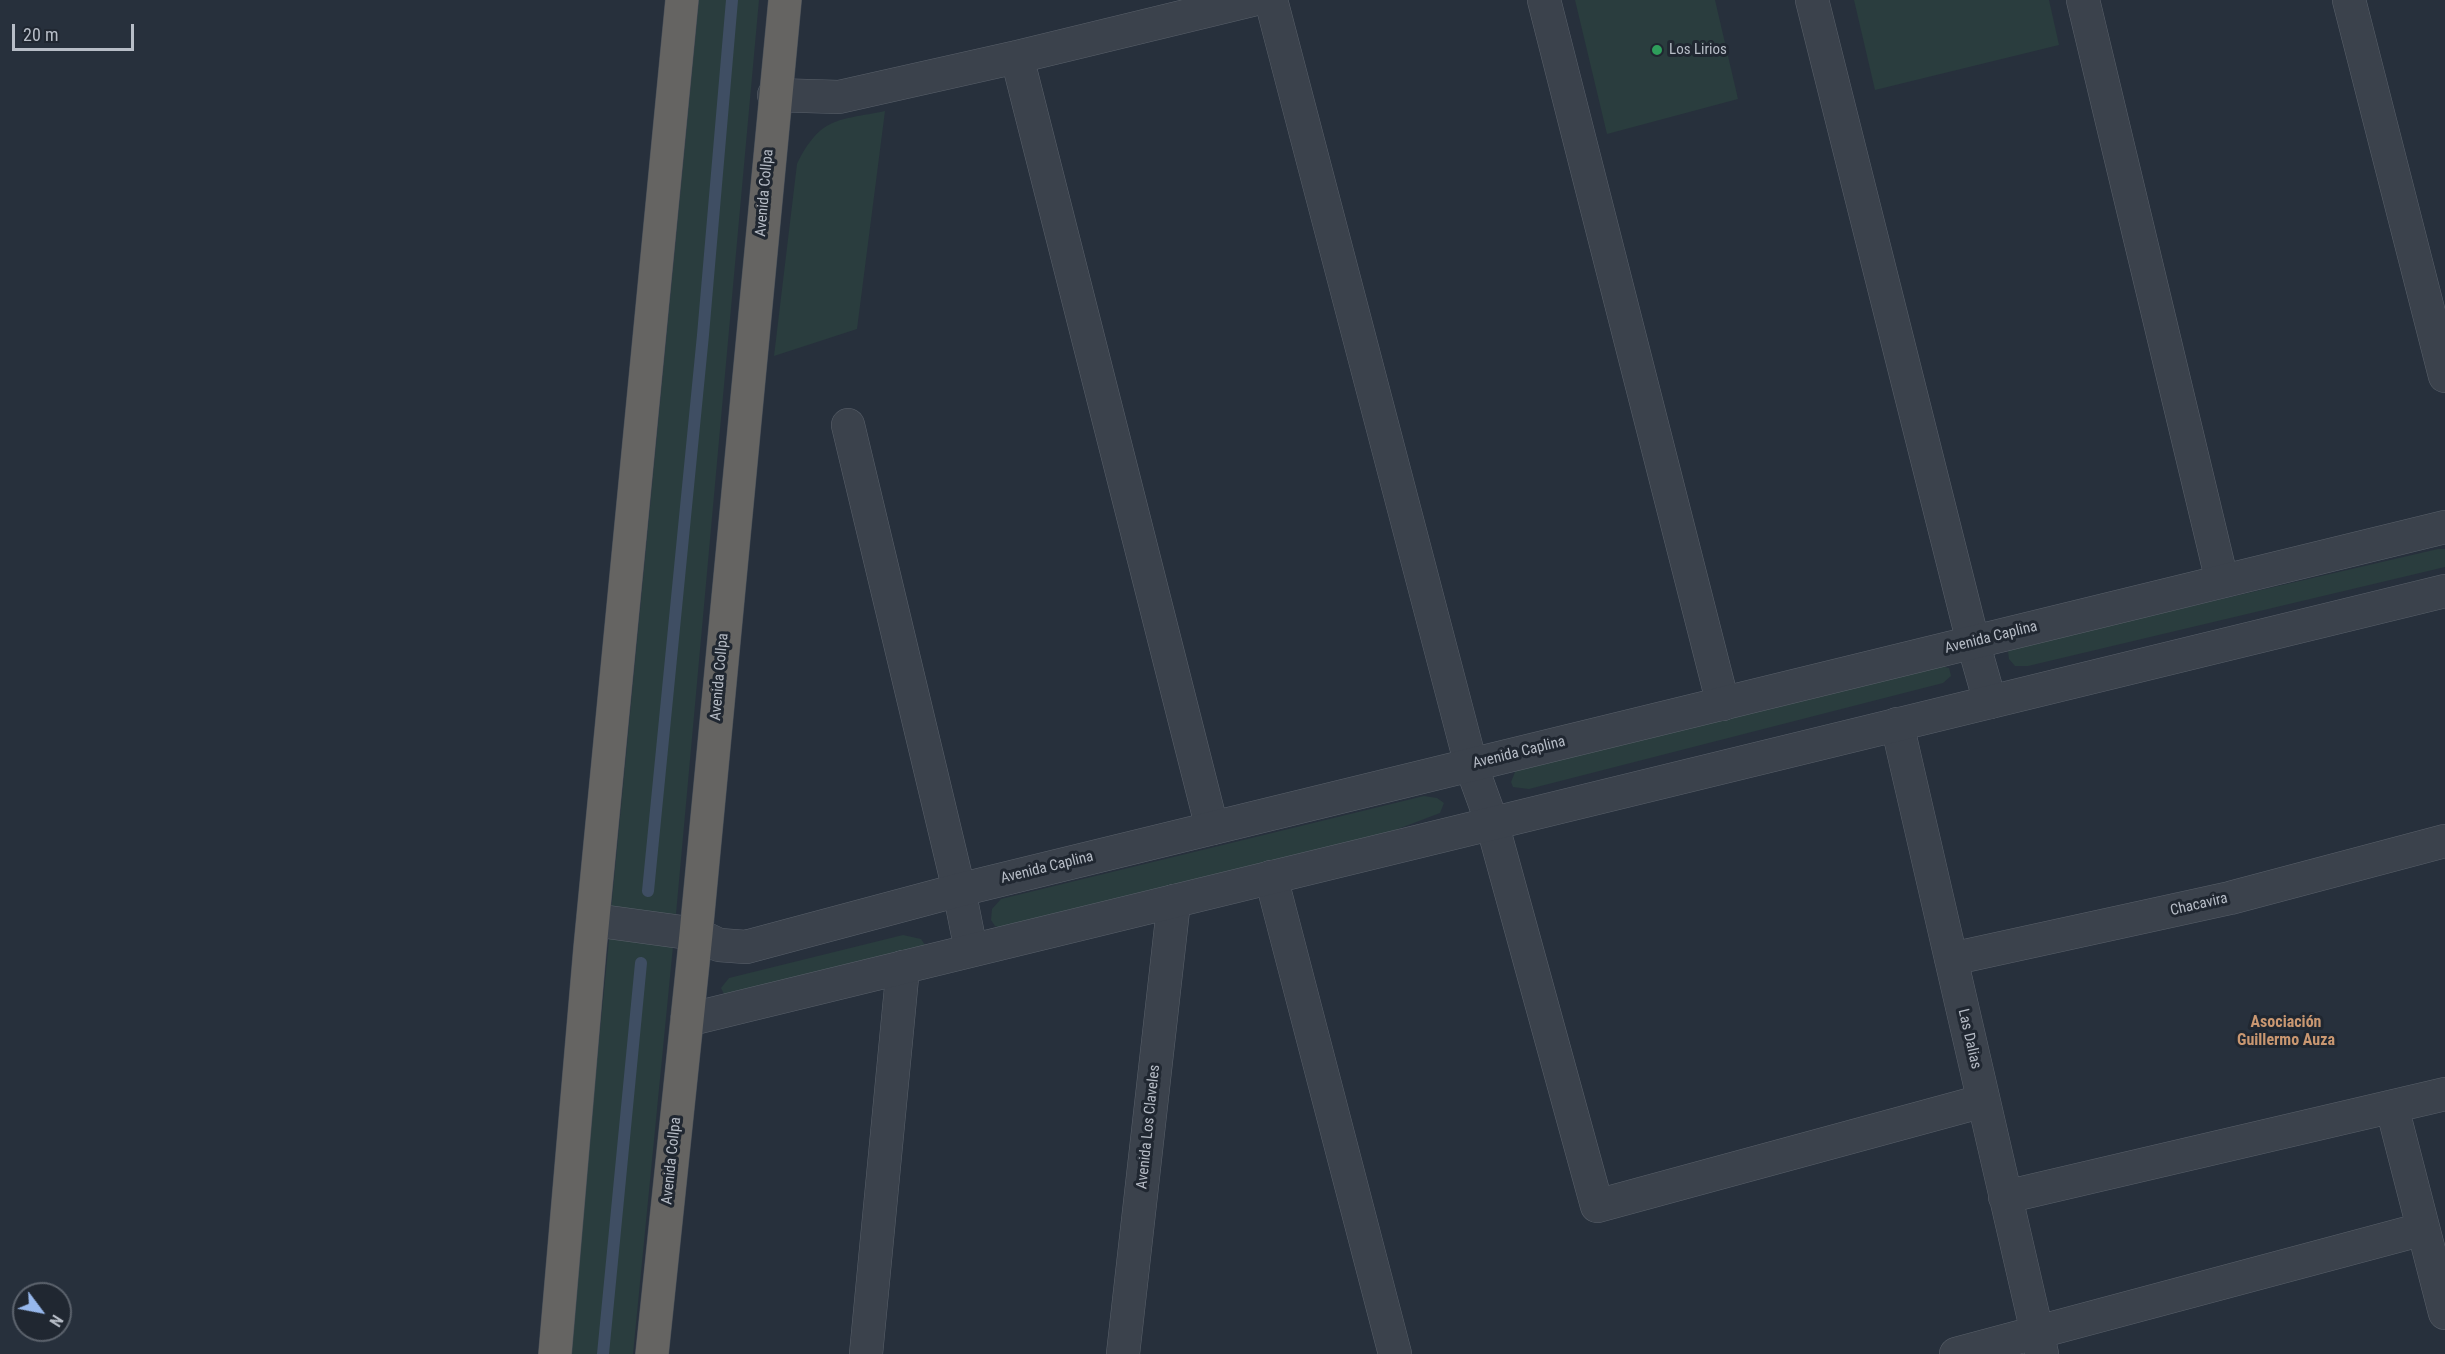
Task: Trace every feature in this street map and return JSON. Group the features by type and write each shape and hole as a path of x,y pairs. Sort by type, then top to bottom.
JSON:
{"highway":[{"path":"555,1354 593,920 682,0"},
{"name":"Avenida Collpa","path":"652,1354 696,934 774,95 785,0"}],"street":[{"path":"774,95 839,97 1252,0"},
{"path":"1271,0 1471,765 1492,823 1597,1206 1983,1101"},
{"path":"1545,0 1723,704"},
{"path":"1812,0 1990,702"},
{"path":"2084,0 2222,582"},
{"path":"2349,0 2445,376"},
{"path":"1017,57 1212,828"},
{"path":"848,425 959,890 971,950"},
{"name":"Avenida Caplina","path":"593,920 696,934 719,945 746,947 959,890 2445,527"},
{"path":"687,1020 2445,591"},
{"name":"Las Dalias","path":"1897,724 2040,1343"},
{"name":"Chacavira","path":"1951,959 2230,898 2445,841"},
{"path":"1271,877 1395,1354"},
{"name":"Avenida Los Claveles","path":"1123,1354 1174,901"},
{"path":"866,1354 903,968"},
{"path":"2005,1197 2445,1094"},
{"path":"2392,1107 2445,1313"},
{"path":"1956,1354 2040,1343 2423,1229"}],"shaded area":[{"path":"699,0 759,0 676,914 611,911"},
{"name":"Los Lirios","path":"1575,0 1715,0 1738,99 1607,134"},
{"path":"1854,0 2049,0 2059,45 1875,90"},
{"path":"885,111 857,329 774,356 797,164 814,137 832,123"},
{"path":"2445,549 2445,567 2028,666 2015,666 2009,659 2008,651 2019,646"},
{"path":"1930,664 1949,668 1951,676 1943,683 1529,789 1513,787 1511,782 1515,772 1521,767"},
{"path":"1424,796 1437,798 1444,803 1440,813 1271,877 1002,929 995,926 991,920 992,909 1001,899"},
{"path":"610,930 674,936 633,1354 568,1354"},
{"path":"903,935 921,939 925,945 921,951 724,994 721,988 729,978"}],"waterway":[{"path":"648,891 703,335 732,0"},
{"path":"603,1354 641,963"}],"place":[{"name":"Los Lirios","path":"1657,50"}],"district":[{"name":"Asociación Guillermo Auza","path":"2286,1032"}]}
